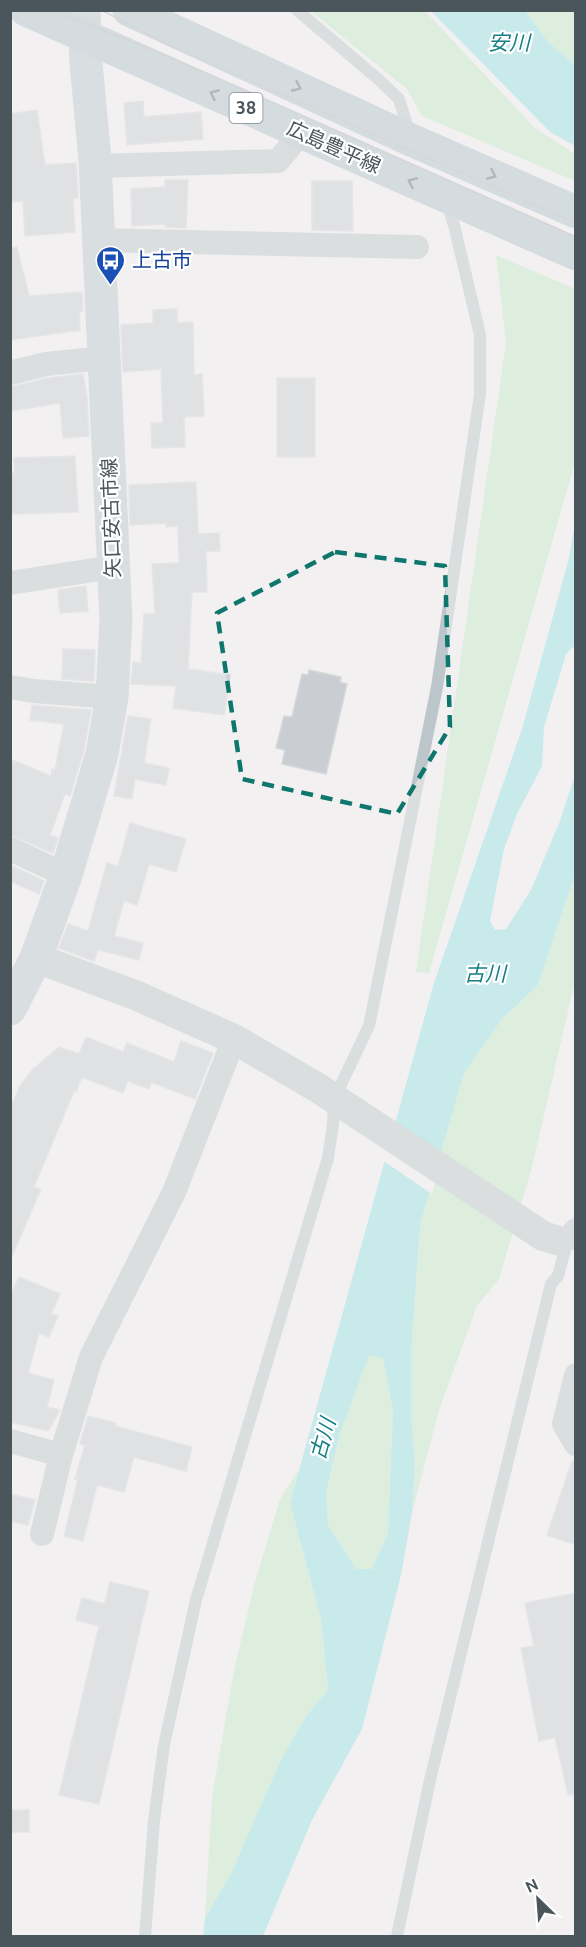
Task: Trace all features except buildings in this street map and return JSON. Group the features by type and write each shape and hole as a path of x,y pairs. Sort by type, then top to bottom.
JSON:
{"main road":[{"name":"広島豊平線","path":"26,10 84,24 301,133 576,254"},
{"name":"広島豊平線","path":"129,10 425,146 576,212"},
{"name":"矢口安古市線","path":"10,1009 36,958 66,875 102,754 112,697 116,619 94,166 84,24"}],"street":[{"path":"94,166 278,161 301,133"},
{"path":"97,240 417,247"},
{"path":"10,373 46,364 103,358"},
{"path":"10,583 113,567"},
{"path":"10,687 112,697"},
{"path":"10,849 66,875"},
{"path":"36,958 135,995 234,1039 561,1236"},
{"path":"42,1533 61,1455 91,1357 174,1191 234,1039"},
{"path":"576,1376 564,1424 576,1444"},
{"path":"10,1441 61,1455"}],"lane":[{"path":"297,10 399,99 425,146"},
{"path":"145,1936 154,1821 164,1745 195,1600 328,1158 333,1124 369,1026 437,687 479,405 480,335 455,229 455,201"},
{"path":"398,1936 432,1768 551,1284 558,1276 561,1236"}],"highlighted area":[{"path":"335,552 445,566 450,727 397,814 242,779 217,613"}],"green space":[{"path":"311,11 425,11 535,128 575,154 575,181 422,116 407,89"},
{"path":"525,11 575,11 575,65 548,42"},
{"path":"496,255 575,289 575,462 429,973 416,972 506,343"},
{"path":"575,874 575,981 532,1167 499,1279 477,1306 439,1410 412,1513 415,1464 411,1414 411,1354 420,1225 464,1073 502,1019 538,985"},
{"path":"369,1354 383,1358 393,1411 388,1533 372,1569 356,1569 328,1525 326,1493 340,1433"},
{"path":"299,1469 290,1503 321,1619 328,1690 307,1715 231,1874 205,1918 212,1798 234,1670 255,1582 280,1499"}],"water":[{"name":"安川","path":"431,11 525,11 548,42 575,65 575,146 550,132"},
{"name":"古川","path":"575,522 575,645 566,654 544,727 542,766 517,814 504,849 490,921 495,930 506,929 531,890 560,821 575,775 575,874 538,985 502,1019 464,1073 420,1225 411,1354 411,1414 415,1464 412,1513 401,1575 362,1729 312,1820 263,1936 203,1936 205,1918 231,1874 281,1760 307,1715 328,1690 321,1619 290,1503 434,983 522,729 569,558","holes":["369,1355 383,1358 393,1411 388,1533 372,1569 356,1569 328,1525 326,1493 340,1433"]}],"pier":[{"path":"392,1122 443,1157 432,1194 382,1160"}],"tram line":[{"path":"52,10 162,54 576,237"},
{"path":"101,10 169,45 576,223"}],"place":[{"name":"上古市","path":"111,286"}]}
